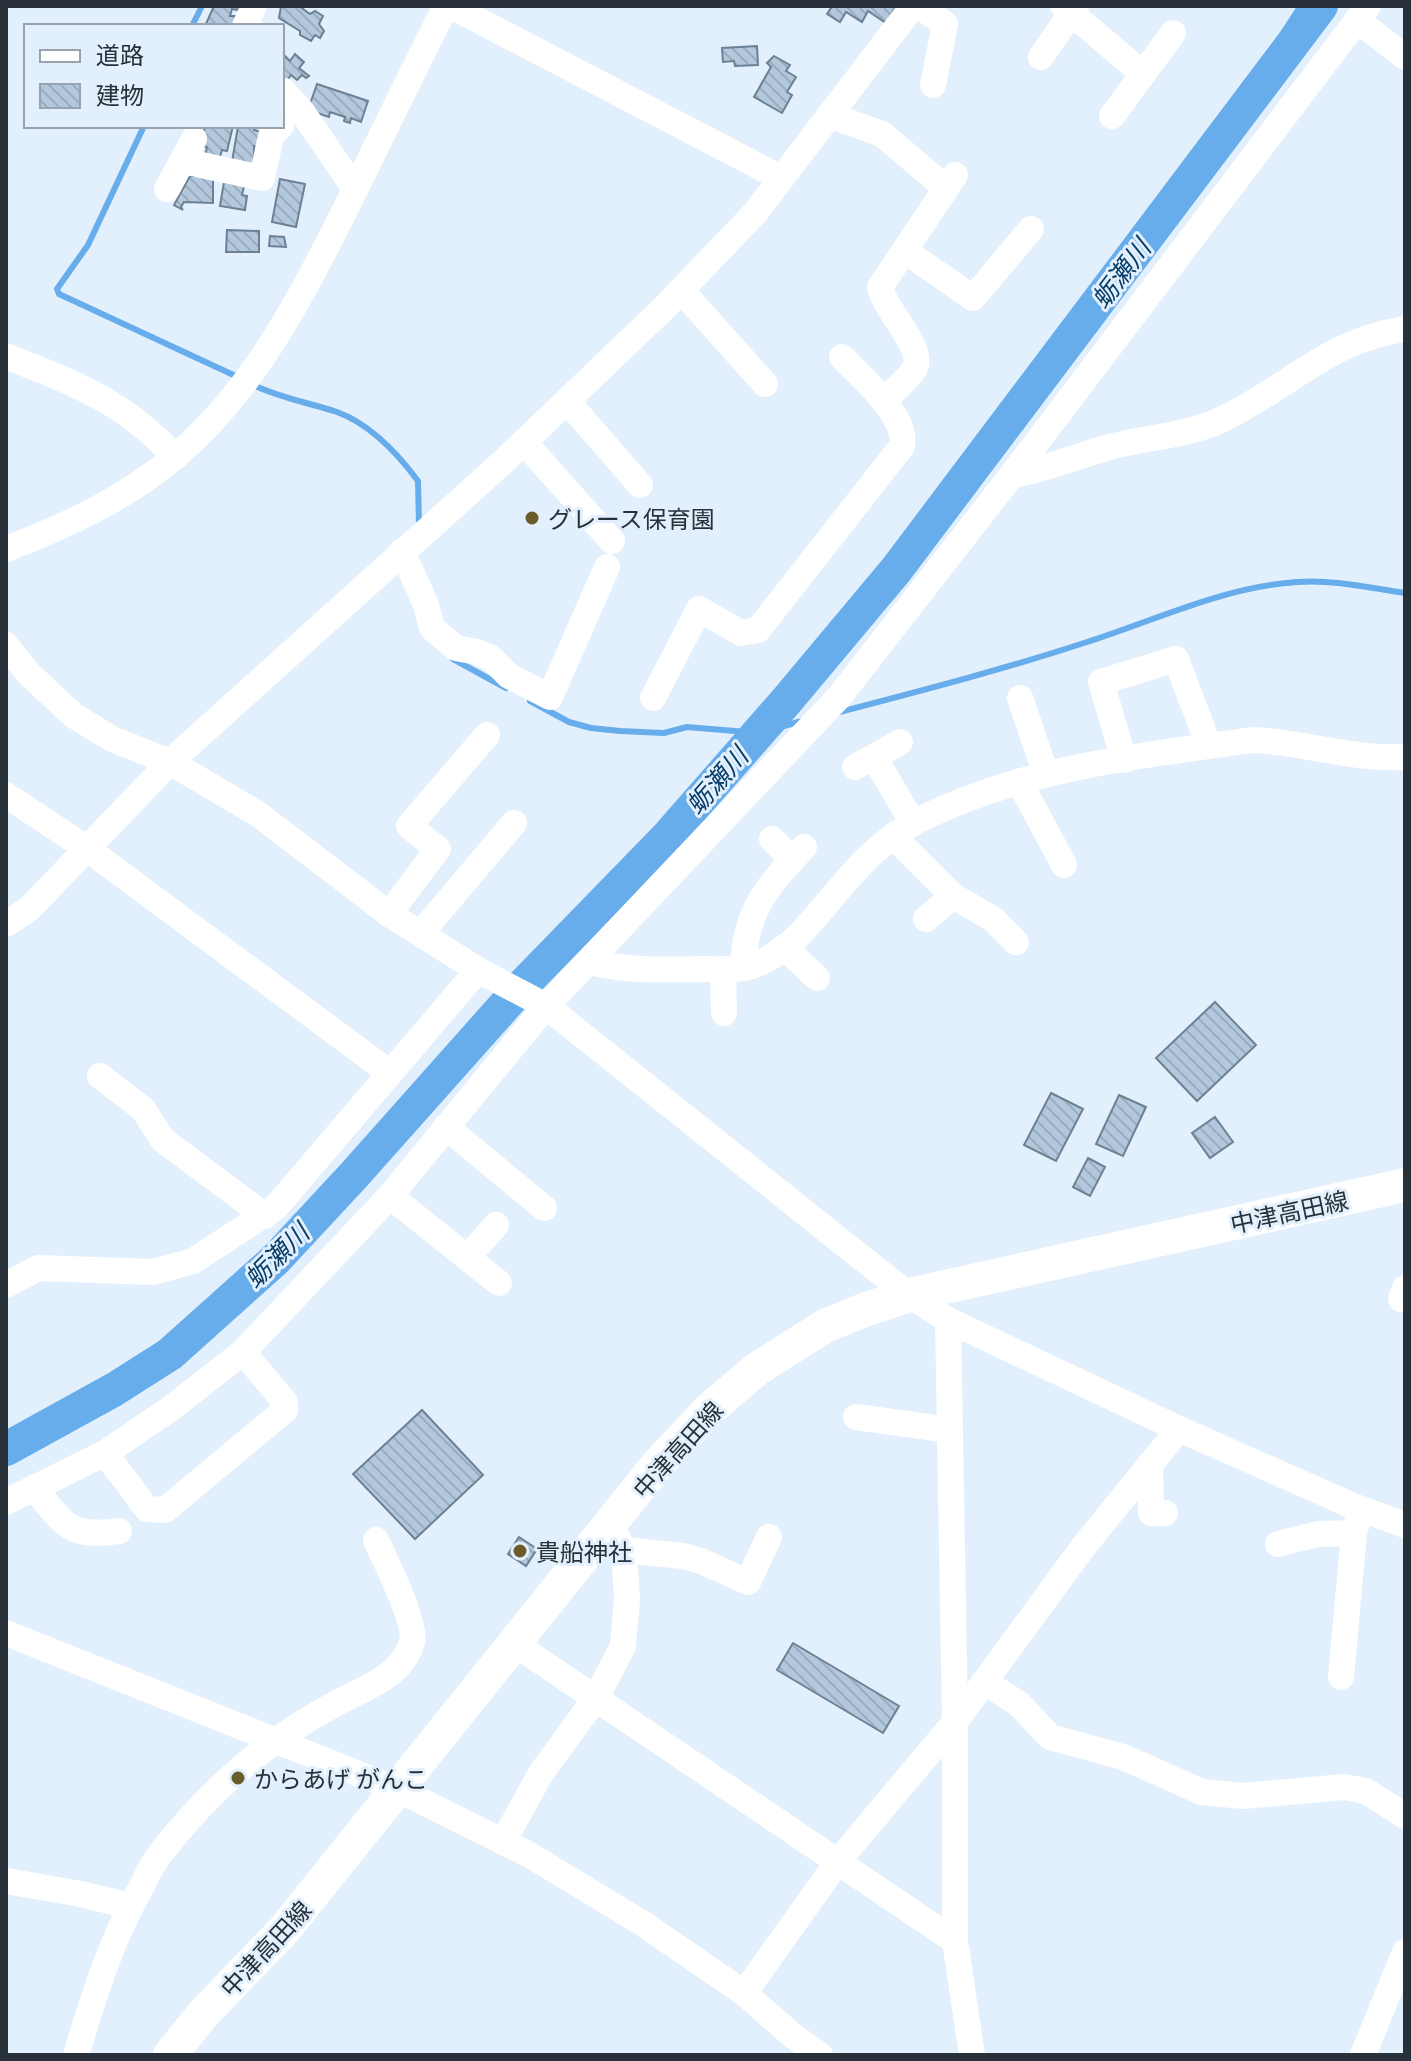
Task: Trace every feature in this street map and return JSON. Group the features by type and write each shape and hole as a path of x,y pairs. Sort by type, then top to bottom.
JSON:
{"main road":[{"name":"中津高田線","path":"170,2055 204,2013 284,1930 515,1644 617,1537 658,1464 710,1409 757,1369 825,1326 909,1295 1405,1185"}],"street":[{"path":"6,549 94,511 142,482 175,457 225,409 256,368 294,307 448,6 781,178"},
{"path":"6,924 29,909 170,762 524,442 681,290 755,213 913,6"},
{"path":"919,6 945,24 933,85"},
{"path":"1041,57 1070,8 1143,74"},
{"path":"6,1502 105,1453 170,1409 243,1352 390,1196 542,1004 590,962 839,697 1012,475 1362,13 1405,57"},
{"path":"1112,116 1173,33"},
{"path":"284,100 288,120 355,189"},
{"path":"829,115 882,134 951,182 880,287 884,302 914,347 917,361 914,370 884,401"},
{"path":"167,189 189,150 262,178 271,136 280,128"},
{"path":"905,251 973,298 1031,229"},
{"path":"681,290 765,384"},
{"path":"1012,475 1223,419 1336,349 1386,332 1405,329"},
{"path":"6,356 102,397 146,427 175,457"},
{"path":"653,698 699,609 741,633 758,630 904,441 884,401 842,357"},
{"path":"567,401 640,485"},
{"path":"524,442 612,541"},
{"path":"402,551 426,605 432,628 456,648 491,658 509,676 550,697 607,567"},
{"path":"6,645 28,673 73,715 112,739 170,762 258,814 389,914 542,1004 909,1295 948,1320 1179,1429 1357,1521 1405,1525"},
{"path":"1124,760 1101,682 1176,659 1209,746"},
{"path":"1020,698 1046,774"},
{"path":"389,914 438,849 409,826 487,735"},
{"path":"590,962 609,967 649,970 753,965 800,934 866,858 903,829 1019,781 1046,774 1252,740 1361,757 1405,757"},
{"path":"900,742 865,762 903,829 953,896 993,919 1016,942"},
{"path":"1019,781 1064,865"},
{"path":"6,795 86,848 390,1073"},
{"path":"421,933 514,823"},
{"path":"724,1013 733,968 760,896 798,854 772,839"},
{"path":"926,919 953,896"},
{"path":"784,947 817,978"},
{"path":"6,1285 38,1268 153,1272 193,1261 265,1216 483,972"},
{"path":"100,1076 143,1109 163,1140 265,1216"},
{"path":"446,1127 544,1208"},
{"path":"390,1196 499,1283"},
{"path":"467,1258 496,1225"},
{"path":"948,1320 955,1722 955,1941 972,2055"},
{"path":"105,1453 147,1509 165,1510 285,1410 285,1402 243,1352"},
{"path":"856,1417 950,1430"},
{"path":"744,1993 839,1860 955,1722 1084,1546 1179,1429"},
{"path":"1150,1464 1151,1513 1165,1513"},
{"path":"34,1488 66,1526 81,1533 119,1531"},
{"path":"1278,1544 1357,1521"},
{"path":"1341,1677 1357,1521"},
{"path":"503,1842 541,1773 596,1698 623,1646 627,1599 617,1537 701,1561 748,1582 769,1537"},
{"path":"76,2055 109,1951 158,1856 247,1762 274,1741 336,1703 388,1676 400,1663 412,1641 412,1624 376,1540"},
{"path":"6,1633 399,1790 538,1860 642,1923 744,1993 820,2055"},
{"path":"515,1644 955,1941"},
{"path":"985,1682 1019,1704 1050,1737 1123,1757 1202,1792 1243,1796 1344,1787 1366,1791 1405,1816"},
{"path":"6,1881 130,1906"},
{"path":"1363,2055 1405,1952"}],"water":[{"path":"1297,6 1338,6 1291,63 1270,48"}],"building":[{"path":"214,6 239,6 238,10 232,9 230,16 237,16 234,24 206,24"},
{"path":"281,6 299,6 310,14 315,11 323,16 319,24 324,31 320,38 315,35 311,41 279,18"},
{"path":"829,6 896,6 886,23 868,11 862,22 846,12 840,22 827,14 831,8"},
{"path":"757,46 758,65 735,66 734,61 723,62 722,48"},
{"path":"295,54 304,62 299,68 309,76 306,78 302,75 297,80 291,75 288,79 284,77 284,57 290,61"},
{"path":"774,56 790,65 786,71 796,77 787,92 792,95 782,113 754,97 771,67 767,63"},
{"path":"317,84 368,101 361,122 351,118 350,123 344,121 345,117 330,112 329,117 308,110"},
{"path":"205,128 233,128 227,151 222,150 219,160 205,156 207,147 201,146"},
{"path":"238,128 254,128 261,132 259,147 254,146 254,166 232,162"},
{"path":"190,176 213,176 213,203 184,202 183,210 174,205"},
{"path":"280,179 305,184 296,227 272,222"},
{"path":"224,182 244,186 242,195 247,196 245,210 220,206"},
{"path":"227,230 259,231 259,252 226,252"},
{"path":"270,236 284,237 286,247 269,246"},
{"path":"1215,1002 1256,1045 1197,1101 1156,1058"},
{"path":"1051,1093 1083,1109 1056,1161 1024,1145"},
{"path":"1119,1095 1146,1107 1123,1156 1096,1144"},
{"path":"1215,1117 1233,1142 1210,1158 1192,1133"},
{"path":"1088,1158 1105,1167 1090,1196 1073,1187"},
{"path":"422,1410 483,1475 415,1539 353,1474"},
{"path":"519,1537 537,1549 526,1566 508,1554"},
{"path":"793,1643 899,1706 883,1733 777,1670"}],"waterway":[{"path":"193,24 202,6"},
{"name":"蛎瀬川","path":"6,1449 115,1389 170,1354 276,1259 524,984 669,835 896,570 1321,6"},
{"path":"143,128 88,245 57,289 59,294 240,378"},
{"path":"253,385 337,412 372,432 418,481 419,525"},
{"path":"836,713 1025,661 1243,590 1310,581 1405,593"},
{"path":"453,659 506,688"},
{"path":"530,701 569,722 620,731 664,733 687,727 759,733 802,721"},
{"name":"蛎瀬川","path":"6,1446 11,1447"}],"place":[{"name":"グレース保育園","path":"532,518"},
{"name":"貴船神社","path":"520,1551"},
{"name":"からあげ がんこ","path":"238,1778"}]}
